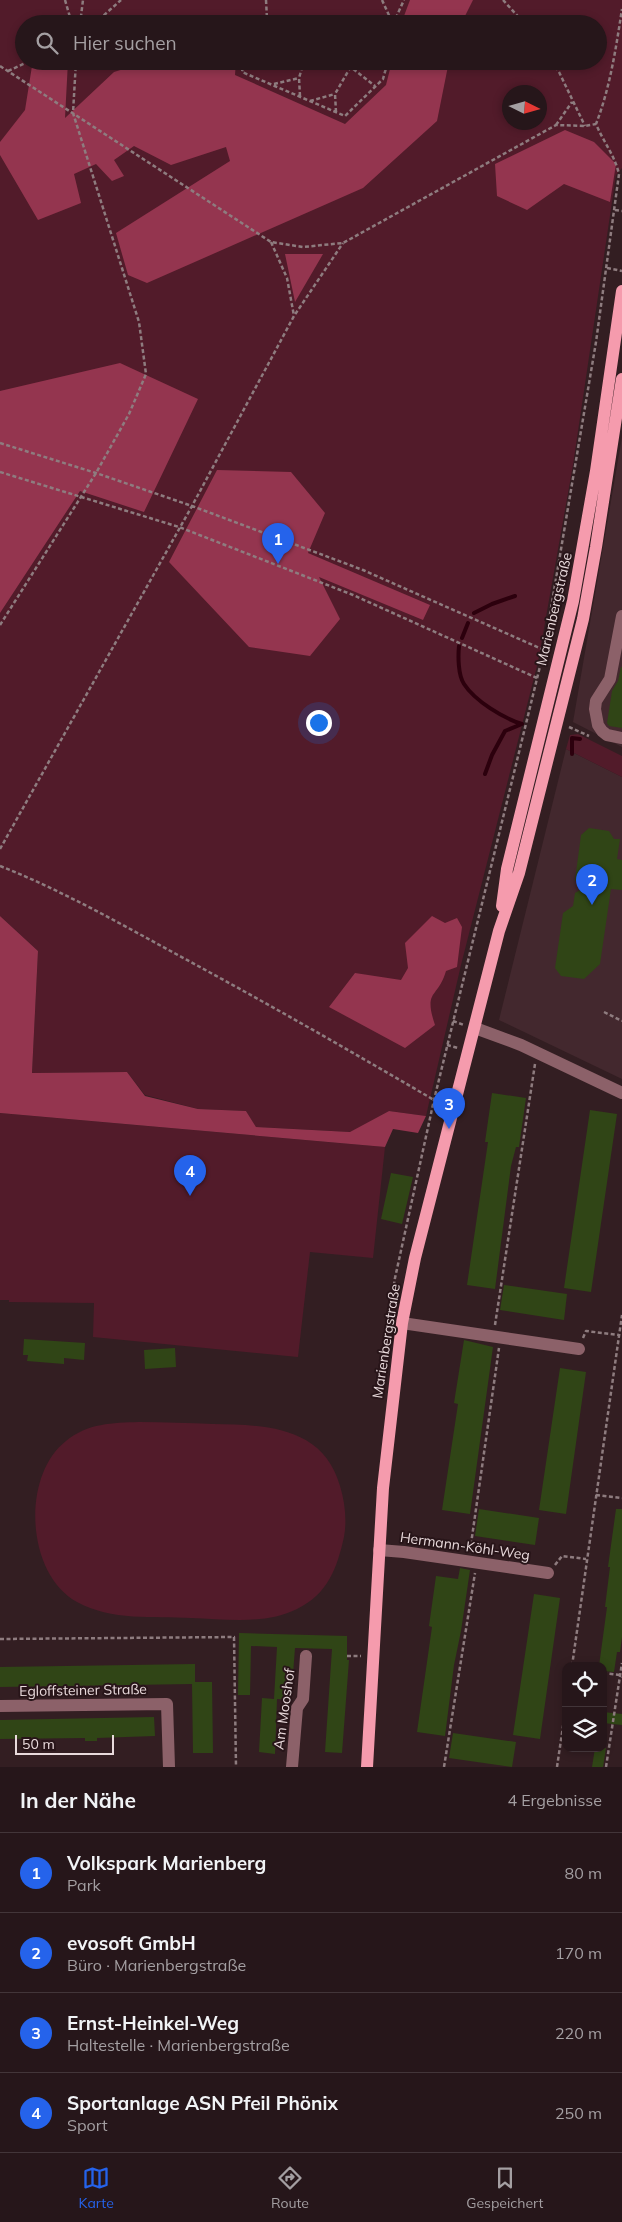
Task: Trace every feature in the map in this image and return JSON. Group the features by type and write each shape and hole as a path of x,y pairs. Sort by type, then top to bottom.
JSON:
{"main road":[{"name":"Marienbergstraße","path":"367,1767 385,1458 402,1323 415,1258 475,1028 498,931 507,869 543,718 568,624 586,530 622,290"},
{"name":"Marienbergstraße","path":"498,931 519,873 582,619 596,547 622,379"},
{"path":"586,530 590,541 596,547"}],"street":[{"path":"622,616 610,679 596,701 595,709 598,725 602,731 607,735 622,738"},
{"path":"475,1028 536,1052 622,1093"},
{"path":"402,1323 579,1349"},
{"name":"Hermann-Köhl-Weg","path":"379,1550 548,1573"},
{"name":"Am Mooshof","path":"292,1767 297,1708 303,1699 306,1656"},
{"name":"Egloffsteiner Straße","path":"0,1706 167,1704 169,1767"}],"path":[{"path":"65,0 69,15"},
{"path":"81,15 83,0"},
{"path":"104,15 121,0"},
{"path":"266,0 267,15"},
{"path":"382,0 389,15"},
{"path":"397,15 404,0"},
{"path":"503,0 517,15"},
{"path":"0,866 34,879 251,994 434,1100 538,678 569,509 607,268 619,174 616,161 604,144 596,124 616,51 622,9"},
{"path":"0,66 271,242 303,247 343,243 556,126 572,102"},
{"path":"8,71 15,68"},
{"path":"0,625 20,596 80,495 96,473 129,414 146,374 139,322 73,113 75,70"},
{"path":"242,70 242,72 344,116 383,79 386,70"},
{"path":"300,97 299,78 301,70"},
{"path":"336,112 335,94 348,70"},
{"path":"354,70 375,86"},
{"path":"558,70 585,126"},
{"path":"272,85 299,78"},
{"path":"310,101 335,94"},
{"path":"556,126 596,124"},
{"path":"615,210 622,210"},
{"path":"271,242 287,278 294,316"},
{"path":"0,849 192,506 294,316 343,243"},
{"path":"607,268 622,271"},
{"path":"602,300 609,301"},
{"path":"0,443 192,506 363,570 544,650"},
{"path":"0,472 80,495 179,527 353,595 538,678"},
{"path":"529,716 543,718"},
{"path":"556,722 591,737"},
{"path":"604,1012 622,1021"},
{"path":"444,1767 473,1562 497,1336 536,1052"},
{"path":"573,1662 622,1315"},
{"path":"579,1349 586,1331 619,1335"},
{"path":"596,1495 622,1498"},
{"path":"548,1573 562,1556 586,1559"},
{"path":"0,1639 234,1637 236,1767"},
{"path":"606,1767 622,1663"},
{"path":"607,1674 621,1676"},
{"path":"557,1767 566,1707"}],"shaded area":[{"path":"0,0 622,0 622,168 616,175 573,465 538,662 461,965 426,1116 389,1111 351,1132 256,1127 246,1111 198,1109 145,1095 127,1072 32,1073 38,951 0,916"},
{"path":"410,0 473,0 466,15 404,15"},
{"path":"31,70 68,70 65,118 114,72 120,70 235,70 235,75 345,124 386,85 390,70 447,70 437,121 363,188 147,283 128,275 116,233 230,161 226,147 171,165 134,146 114,160 124,176 112,181 96,164 74,174 81,203 38,220 0,155 0,142 25,110"},
{"path":"565,130 594,142 616,164 610,202 564,184 527,210 497,196 495,164"},
{"path":"285,254 323,254 295,302"},
{"path":"120,363 198,399 144,512 80,491 0,613 0,391"},
{"path":"622,437 622,747 573,722"},
{"path":"217,470 291,472 325,513 308,553 430,605 423,620 319,577 340,619 310,656 249,647 169,562"},
{"path":"578,734 622,756 622,777 566,749 570,735"},
{"path":"566,749 622,777 622,1079 499,1020"},
{"path":"0,916 38,951 32,1073 127,1072 145,1096 198,1109 246,1111 256,1127 350,1132 389,1111 426,1116 418,1133 393,1129 385,1147 0,1113"},
{"path":"432,916 445,923 457,918 462,927 457,967 446,971 443,980 431,999 435,1025 405,1048 329,1007 355,973 401,980 408,968 405,943"},
{"path":"0,1113 385,1147 373,1258 310,1252 298,1357 93,1337 94,1303 9,1302 9,1300 0,1300"},
{"path":"139,1422 233,1424 272,1428 306,1440 320,1451 332,1466 340,1486 345,1518 344,1537 338,1559 324,1588 308,1603 285,1614 259,1619 231,1620 118,1615 90,1608 77,1602 60,1588 47,1570 39,1548 36,1524 36,1500 42,1477 51,1457 74,1435 92,1427"}],"building":[{"path":"621,667 622,728 609,726 607,723 612,691 618,681"},
{"path":"589,828 609,831 614,839 620,839 617,859 622,860 622,890 611,889 600,964 584,979 561,976 555,968 563,913 573,906 575,893 582,889 575,880 581,835"},
{"path":"492,1093 526,1098 519,1147 516,1147 511,1166 495,1289 467,1285 488,1142 485,1142"},
{"path":"590,1110 617,1114 591,1292 564,1288"},
{"path":"391,1173 413,1177 402,1224 381,1219"},
{"path":"504,1285 567,1294 564,1320 500,1310"},
{"path":"24,1339 85,1343 84,1360 64,1358 64,1364 27,1361 28,1355 23,1355"},
{"path":"464,1340 493,1347 470,1514 442,1510 458,1404 454,1403"},
{"path":"175,1348 176,1367 145,1369 144,1350"},
{"path":"560,1368 586,1372 566,1514 539,1510"},
{"path":"479,1509 539,1518 535,1545 475,1536"},
{"path":"616,1509 622,1509 622,1637 620,1652 617,1652 614,1672 607,1671 607,1662 600,1662 607,1607 605,1607 610,1567 608,1567"},
{"path":"460,1568 470,1570 454,1665 445,1736 417,1732 432,1627 429,1626 436,1576 458,1579"},
{"path":"534,1594 560,1598 540,1739 513,1735"},
{"path":"239,1633 347,1636 347,1660 349,1660 342,1753 325,1752 332,1649 295,1648 291,1700 277,1699 275,1754 259,1752 262,1698 274,1699 277,1647 251,1646 250,1695 238,1695"},
{"path":"195,1664 195,1682 212,1682 213,1753 193,1753 192,1684 0,1687 0,1667"},
{"path":"607,1712 622,1714 622,1725 607,1723"},
{"path":"154,1717 155,1736 97,1738 97,1741 85,1741 85,1738 0,1739 0,1720"},
{"path":"453,1733 516,1742 512,1767 449,1758"},
{"path":"594,1752 605,1752 603,1767 592,1767"}],"waterway":[{"path":"474,613 515,596"},
{"path":"462,638 468,623"},
{"path":"459,646 460,671 464,684 475,697 490,708 506,718 522,724"},
{"path":"485,774 492,755 505,731 522,724"},
{"path":"572,754 572,738 580,739"}],"place":[{"name":"Volkspark Marienberg","path":"278,564"},
{"name":"evosoft GmbH","path":"592,905"},
{"name":"Ernst-Heinkel-Weg","path":"449,1129"},
{"name":"Sportanlage ASN Pfeil Phönix","path":"190,1196"}]}
